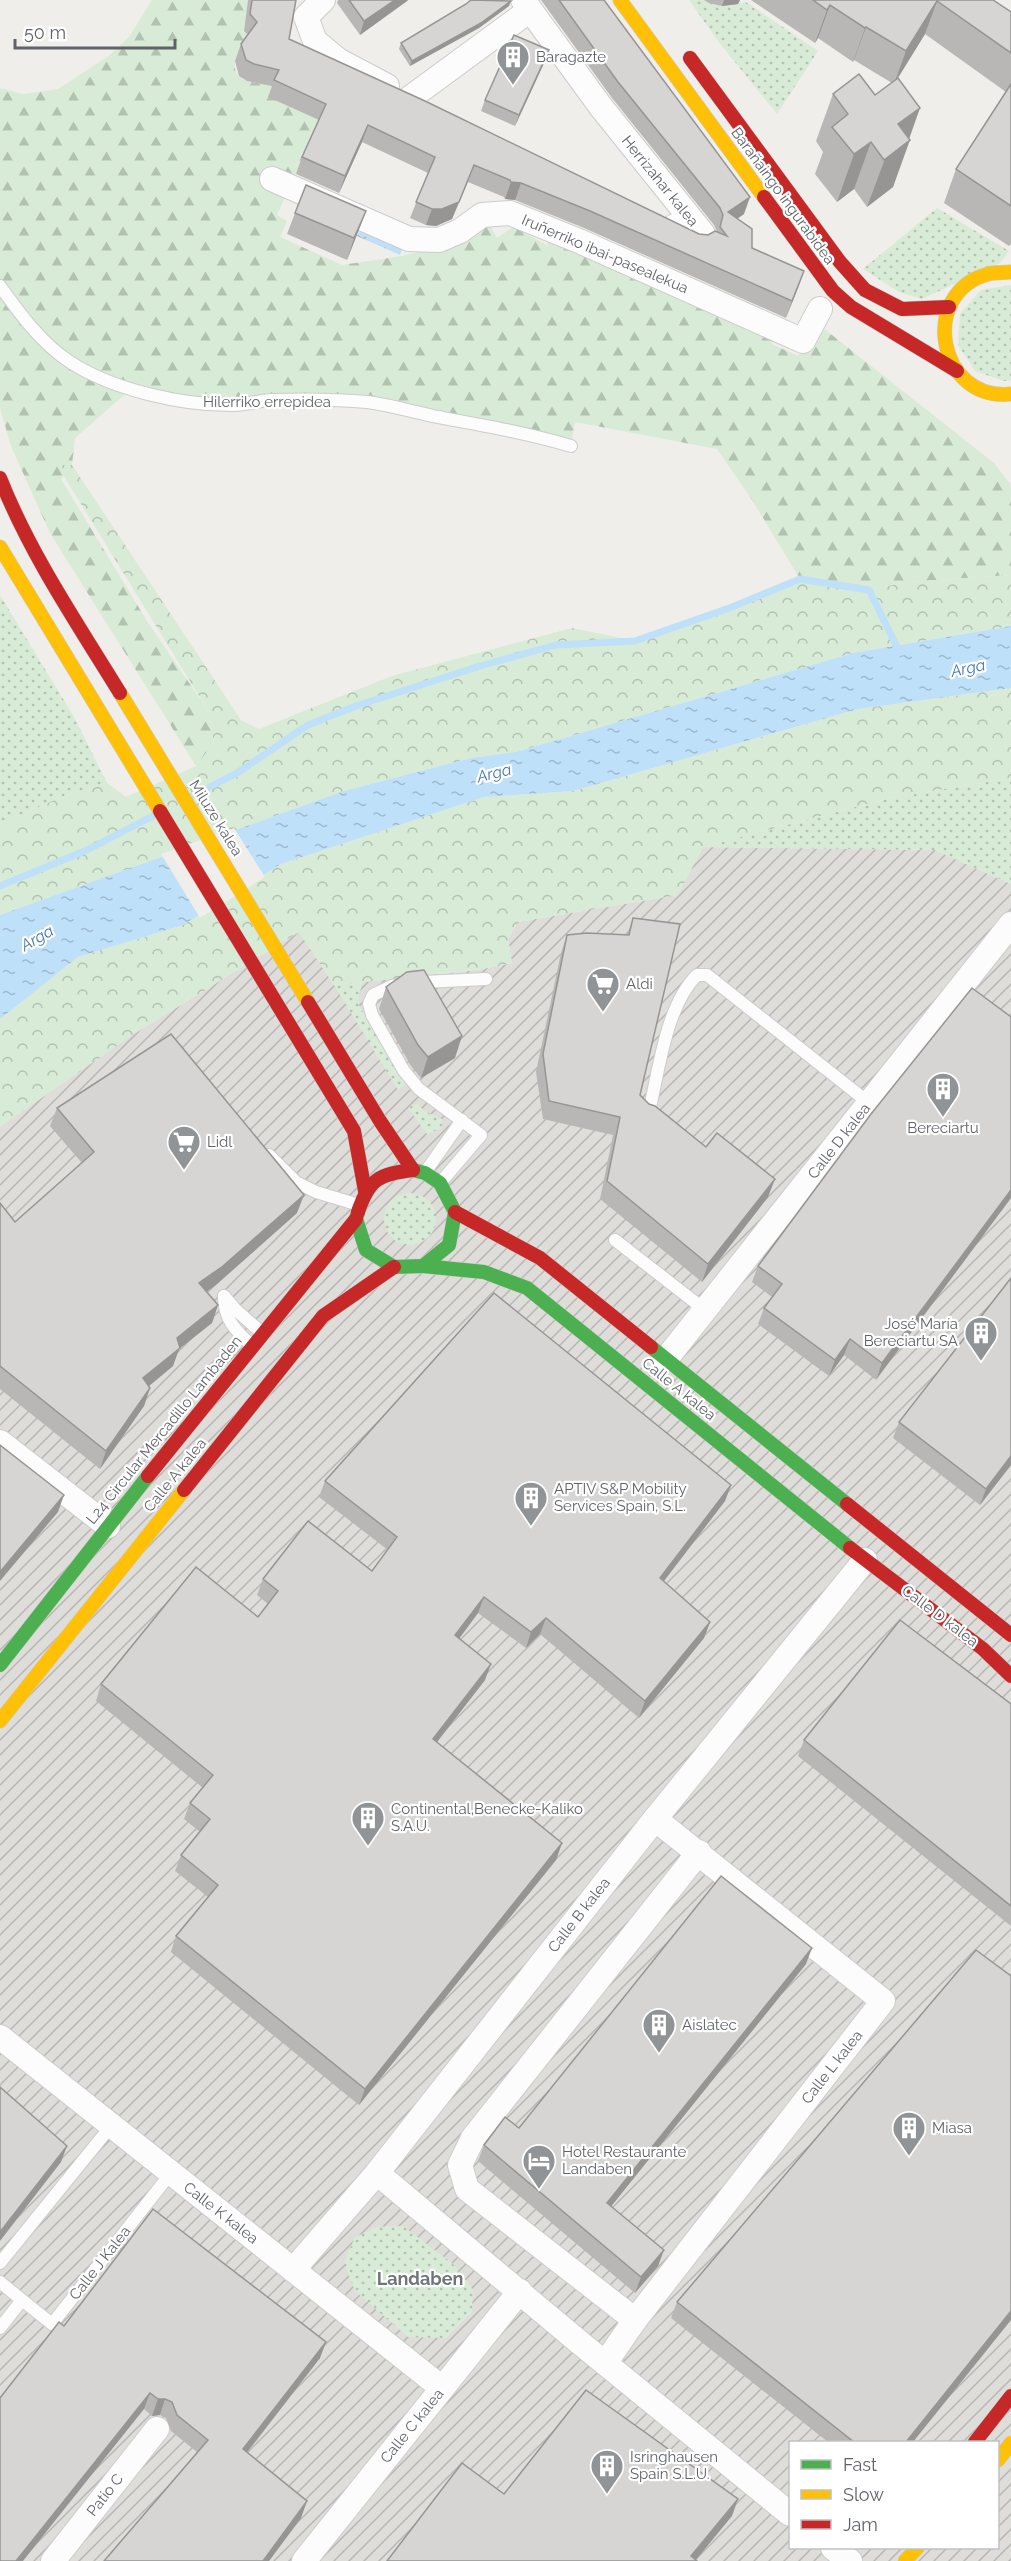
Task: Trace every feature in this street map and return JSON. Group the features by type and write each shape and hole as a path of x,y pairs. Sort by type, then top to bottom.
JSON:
{"main road":[{"name":"Barañaingo ingurabidea","path":"620,0 833,291 851,307 957,371 970,384 987,392 1009,396"},
{"name":"Barañaingo ingurabidea","path":"681,46 840,262 865,290 902,309 948,307"},
{"path":"957,371 948,357 944,340 944,323 948,307 961,290 978,277 998,271 1011,272"},
{"name":"Miluze kalea","path":"0,478 12,508 53,584 380,1121 419,1171"},
{"path":"0,547 354,1131 365,1191 358,1212 366,1250 394,1268 423,1266 449,1245 455,1212 440,1183 419,1171 386,1173 365,1191"},
{"name":"L24 Circular Mercadillo Lambaden","path":"0,1665 358,1212"},
{"name":"Calle A kalea","path":"455,1212 540,1258 883,1532"},
{"name":"Calle A kalea","path":"423,1266 484,1272 527,1288 880,1556"},
{"name":"Calle A kalea","path":"0,1721 323,1316 362,1287 394,1268"},
{"path":"811,1475 832,1502 866,1532 880,1556 919,1574 934,1573"},
{"name":"Calle D kalea","path":"883,1532 1011,1635"},
{"name":"Calle D kalea","path":"880,1556 1011,1676"},
{"path":"976,2441 1011,2396"},
{"path":"999,2459 1011,2443"},
{"path":"905,2561 914,2549"},
{"path":"918,2561 927,2549"}],"street":[{"path":"323,0 306,17 315,41 338,60 437,111"},
{"name":"Herrizahar kalea","path":"411,98 526,5 601,107 703,234 699,238 656,216"},
{"name":"Iruñerriko ibai-pasealekua","path":"272,179 409,239 439,240 460,231 482,215 510,213 579,241 803,341 820,309"},
{"name":"Calle D kalea","path":"666,1359 1011,924"},
{"path":"0,1442 108,1526"},
{"name":"Calle B kalea","path":"293,2270 377,2173 655,1819 880,1556"},
{"name":"Calle L kalea","path":"606,2362 635,2320 883,2001 655,1819"},
{"path":"635,2320 467,2189 460,2165 472,2138 699,1852"},
{"name":"Calle K kalea","path":"0,2037 442,2388"},
{"path":"377,2173 789,2513"},
{"name":"Calle C kalea","path":"304,2561 520,2291"},
{"name":"Patio C","path":"53,2561 157,2429"},
{"path":"835,2549 850,2561"}],"lane":[{"name":"Hilerriko errepidea","path":"0,286 20,314 50,346 71,362 100,378 169,399 228,404 270,400 367,402 540,437 571,446"},
{"path":"648,1116 673,1013 688,983 697,975 707,975 869,1103"},
{"path":"440,1183 481,1135 419,1089 404,1071 372,1015 369,1004 373,995 392,986 486,979"},
{"path":"419,1171 462,1120"},
{"path":"266,1152 296,1182 358,1212"},
{"path":"615,1240 705,1310"},
{"path":"252,1347 234,1328 224,1310 224,1296 263,1334"},
{"path":"0,2263 111,2126"},
{"name":"Calle J Kalea","path":"0,2282 52,2324 171,2173"},
{"path":"0,2328 22,2301"}],"shaded area":[{"path":"703,847 935,850 1011,884 1011,2561 0,2561 0,1124 54,1083 299,932 334,985 477,970 512,963 508,939 518,922 677,895"}],"green space":[{"path":"152,0 248,0 244,30 249,37 235,62 237,73 244,80 254,83 265,82 269,75 320,121 277,215 287,221 280,237 342,265 402,256 457,242 490,226 497,238 513,227 547,245 551,236 775,336 772,344 798,356 818,324 994,463 1011,485 1011,575 908,582 869,590 800,579 754,503 717,449 575,422 571,446 382,405 270,400 240,411 236,405 132,388 75,438 72,465 61,479 147,621 209,712 214,743 196,766 50,533 11,446 0,408 0,88 23,94 58,89 110,55 129,37"},
{"path":"689,0 704,0 722,6 746,2 818,51 777,114 718,41"},
{"path":"937,208 1009,251 1000,263 922,299 899,292 863,269"},
{"path":"1011,285 1011,380 1004,381 975,371 958,345 960,314 981,290"},
{"path":"57,465 72,465 241,720 259,729 392,676 572,628 636,641 800,579 869,590 908,582 1011,575 1011,626 853,653 516,752 471,758 344,791 0,915 0,824 66,795 107,783 126,797 196,766 214,743 209,712"},
{"path":"0,595 74,717 107,783 66,795 0,824"},
{"path":"1011,688 1011,778 885,799 703,847 678,895 518,922 508,939 512,963 477,970 334,985 299,932 131,1036 0,1127 0,1018 78,957 183,925 281,864 484,797 573,791 858,709"},
{"path":"1011,778 1011,884 935,850 703,847 885,799"},
{"path":"364,982 359,993 359,1005 406,1084 398,1090 334,985"},
{"path":"417,1103 424,1111 442,1119 442,1128 427,1134 408,1108"},
{"path":"405,1193 415,1193 424,1197 432,1205 436,1219 432,1233 424,1241 415,1245 405,1245 396,1241 388,1233 384,1224 384,1214 388,1205 396,1197"},
{"path":"403,2226 453,2264 473,2290 472,2312 446,2338 408,2337 355,2291 344,2263 355,2237 378,2227"}],"water":[{"path":"360,230 402,249 400,255 357,236"},
{"name":"Arga","path":"1011,626 1011,688 858,709 573,791 484,797 281,864 183,925 78,957 0,1019 0,915 344,791 471,758 516,752 853,653"}],"pier":[{"path":"234,828 265,877 200,918 161,854"}],"building":[{"path":"252,0 296,0 289,39 425,101 699,234 708,235 715,231 727,236 720,227 723,215 720,208 618,82 559,0 604,0 750,197 728,212 752,229 752,248 804,271 792,301 590,211 521,183 511,182 474,165 459,202 442,209 432,209 416,202 435,157 368,125 345,176 302,157 326,104 274,80 279,70 246,60 241,44 257,22 250,14"},
{"path":"349,0 395,0 364,21"},
{"path":"471,0 511,1 481,23 412,61 401,43"},
{"path":"813,0 993,0 1011,12 1011,53 937,1 906,51 830,5 827,10"},
{"name":"Baragazte","path":"514,35 549,50 519,115 485,100"},
{"path":"859,74 875,95 898,78 920,108 898,124 910,140 884,160 871,142 854,154 832,127 848,114 833,94"},
{"path":"1011,84 1011,206 956,169"},
{"path":"306,185 366,211 354,238 295,213"},
{"path":"633,918 680,924 640,1095 706,1147 717,1133 775,1179 708,1264 607,1181 620,1117 549,1101 543,1054 567,935 587,933 629,935"},
{"path":"424,970 462,1036 428,1057 418,1045 386,987 407,972"},
{"name":"Bereciartu","path":"972,988 1011,1017 1011,1190 882,1363 850,1339 835,1360 764,1308 782,1284 758,1266 871,1114"},
{"path":"171,1034 304,1195 223,1266 199,1283 218,1305 177,1338 180,1348 143,1378 150,1388 106,1451 0,1366 0,1203 15,1222 94,1152 57,1108"},
{"name":"José María Bereciartu SA","path":"1011,1278 1011,1456 986,1489 899,1422"},
{"path":"494,1293 731,1485 660,1578 710,1622 645,1701 546,1618 531,1632 484,1597 455,1635 491,1664 433,1739 562,1843 365,2089 176,1936 218,1885 181,1855 210,1819 190,1803 213,1775 101,1684 196,1567 258,1617 278,1591 263,1579 308,1521 372,1571 397,1537 325,1481"},
{"path":"0,1445 64,1495 0,1572"},
{"path":"900,1620 1011,1704 1011,1906 804,1740"},
{"name":"Aislatec","path":"721,1876 812,1948 607,2203 664,2250 641,2277 484,2145 505,2117 519,2128"},
{"name":"Miasa","path":"976,1950 1011,1976 1011,2311 907,2441 853,2441 677,2302"},
{"path":"0,2087 67,2146 0,2232"},
{"path":"153,2209 326,2342 243,2449 307,2501 263,2561 104,2561 208,2440 177,2415 172,2402 158,2399 150,2393 16,2561 0,2561 0,2398 59,2322 64,2326"},
{"name":"Isringhausen Spain S.L.U.","path":"586,2390 738,2499 691,2556 697,2561 387,2561 462,2463 504,2494"}],"waterway":[{"path":"192,796 237,773 308,725 356,706 480,666 556,645 635,641 732,607 800,579 869,590 896,645 902,652"},
{"path":"0,886 87,850 153,816"}],"traffic: fast":[{"path":"358,1212 356,1219 366,1250 394,1267 423,1266 449,1245 455,1212 440,1183 425,1173 413,1170"},
{"path":"423,1266 484,1272 527,1288 850,1548"},
{"path":"651,1347 847,1504"},
{"path":"0,1665 148,1476"}],"traffic: slow":[{"path":"620,0 764,197"},
{"path":"1011,272 988,274 966,285 952,302 945,322 946,344 953,365 967,381 986,392 1011,394"},
{"path":"0,547 160,811"},
{"path":"120,693 308,1002"},
{"path":"0,1721 184,1490"},
{"path":"999,2459 1011,2443"},
{"path":"905,2561 916,2549"}],"traffic: jam":[{"path":"690,58 840,262 865,290 902,309 949,307"},
{"path":"764,197 833,291 851,307 957,371"},
{"path":"0,478 40,561 120,693"},
{"path":"160,811 354,1131 365,1191"},
{"path":"308,1002 380,1121 413,1170"},
{"path":"358,1212 366,1192 377,1180 384,1176 413,1170"},
{"path":"455,1212 540,1258 651,1347"},
{"path":"148,1476 356,1219"},
{"path":"184,1490 323,1316 394,1267"},
{"path":"847,1504 1011,1635"},
{"path":"850,1548 983,1649 1011,1676"},
{"path":"976,2441 1011,2396"}],"place":[{"name":"Baragazte","path":"513,86"},
{"name":"Aldi","path":"603,1013"},
{"name":"Bereciartu","path":"943,1118"},
{"name":"Lidl","path":"184,1171"},
{"name":"José María Bereciartu SA","path":"981,1362"},
{"name":"APTIV S&P Mobility Services Spain, S.L.","path":"531,1527"},
{"name":"Continental,Benecke-Kaliko S.A.U.","path":"368,1847"},
{"name":"Aislatec","path":"659,2054"},
{"name":"Miasa","path":"909,2157"},
{"name":"Hotel Restaurante Landaben","path":"539,2190"},
{"name":"Isringhausen Spain S.L.U.","path":"607,2495"}],"district":[{"name":"Landaben","path":"420,2278"}]}
